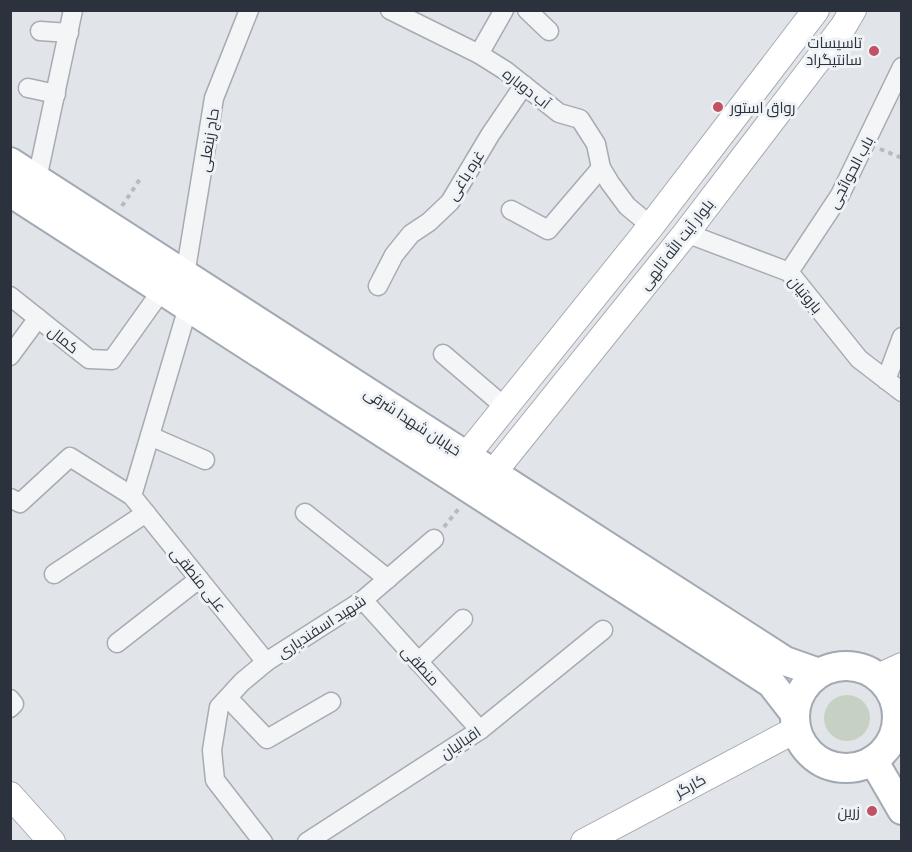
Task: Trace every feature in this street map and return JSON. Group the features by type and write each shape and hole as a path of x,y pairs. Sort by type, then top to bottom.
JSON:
{"main road":[{"name":"بلوار آیت الله تالهی","path":"466,456 651,226 816,10"},
{"name":"بلوار آیت الله تالهی","path":"483,482 686,233 843,27 853,10"},
{"name":"خیابان شهدا شرقی","path":"10,162 109,225 174,283 188,307 784,661 819,674"},
{"name":"خیابان شهدا شرقی","path":"10,192 174,283 466,456 483,482 771,683 796,721"},
{"path":"651,226 686,233"},
{"path":"887,757 859,766 843,768 827,764 814,756 803,744 796,721 798,698 807,684 819,674 833,667 849,666 890,672 889,689 898,707 897,720 887,757 902,810"},
{"name":"کارگر","path":"584,842 796,721"},
{"path":"10,795 52,842"}],"street":[{"path":"38,179 74,10"},
{"name":"حاج زینعلی","path":"174,283 214,98 249,10"},
{"name":"آب دوباره","path":"390,10 479,54 506,71 559,113 580,119 596,144 601,168 627,206 651,226"},
{"path":"479,54 504,10"},
{"path":"527,10 549,31"},
{"path":"40,30 69,33"},
{"name":"باب الحوائجی","path":"789,272 840,195 902,67"},
{"name":"غره باغی","path":"378,286 394,255 411,234 429,222 450,202 490,135 524,85"},
{"path":"28,88 56,94"},
{"path":"511,210 548,230 601,168"},
{"name":"باروتیان","path":"686,233 789,272 859,359 902,392"},
{"name":"کمال","path":"10,296 89,360 112,360 174,283"},
{"path":"132,496 188,307"},
{"path":"10,356 38,318"},
{"path":"886,380 902,337"},
{"path":"443,354 505,407"},
{"path":"150,436 206,460"},
{"name":"علی منطقی","path":"10,498 20,503 70,457 132,496 266,662"},
{"path":"54,574 146,513"},
{"path":"304,513 388,579"},
{"name":"شهید اسفندیاری","path":"263,842 215,780 212,750 219,707 242,682 266,662 363,600 434,538"},
{"path":"117,643 199,579"},
{"name":"منطقی","path":"363,600 480,730"},
{"path":"418,662 464,620"},
{"name":"اقبالیان","path":"307,842 480,730 603,630"},
{"path":"228,698 267,739 331,702"},
{"path":"10,699 14,704 10,708"}],"path":[{"path":"109,225 140,179"},
{"path":"434,538 483,482"}],"green space":[{"path":"852,695 864,701 869,709 869,727 864,735 856,740 842,741 830,735 825,727 824,713 830,701 838,696"}],"place":[{"name":"تاسیسات سانتیگراد","path":"874,51"},
{"name":"رواق استور","path":"718,107"},
{"name":"زرین","path":"872,811"}]}
